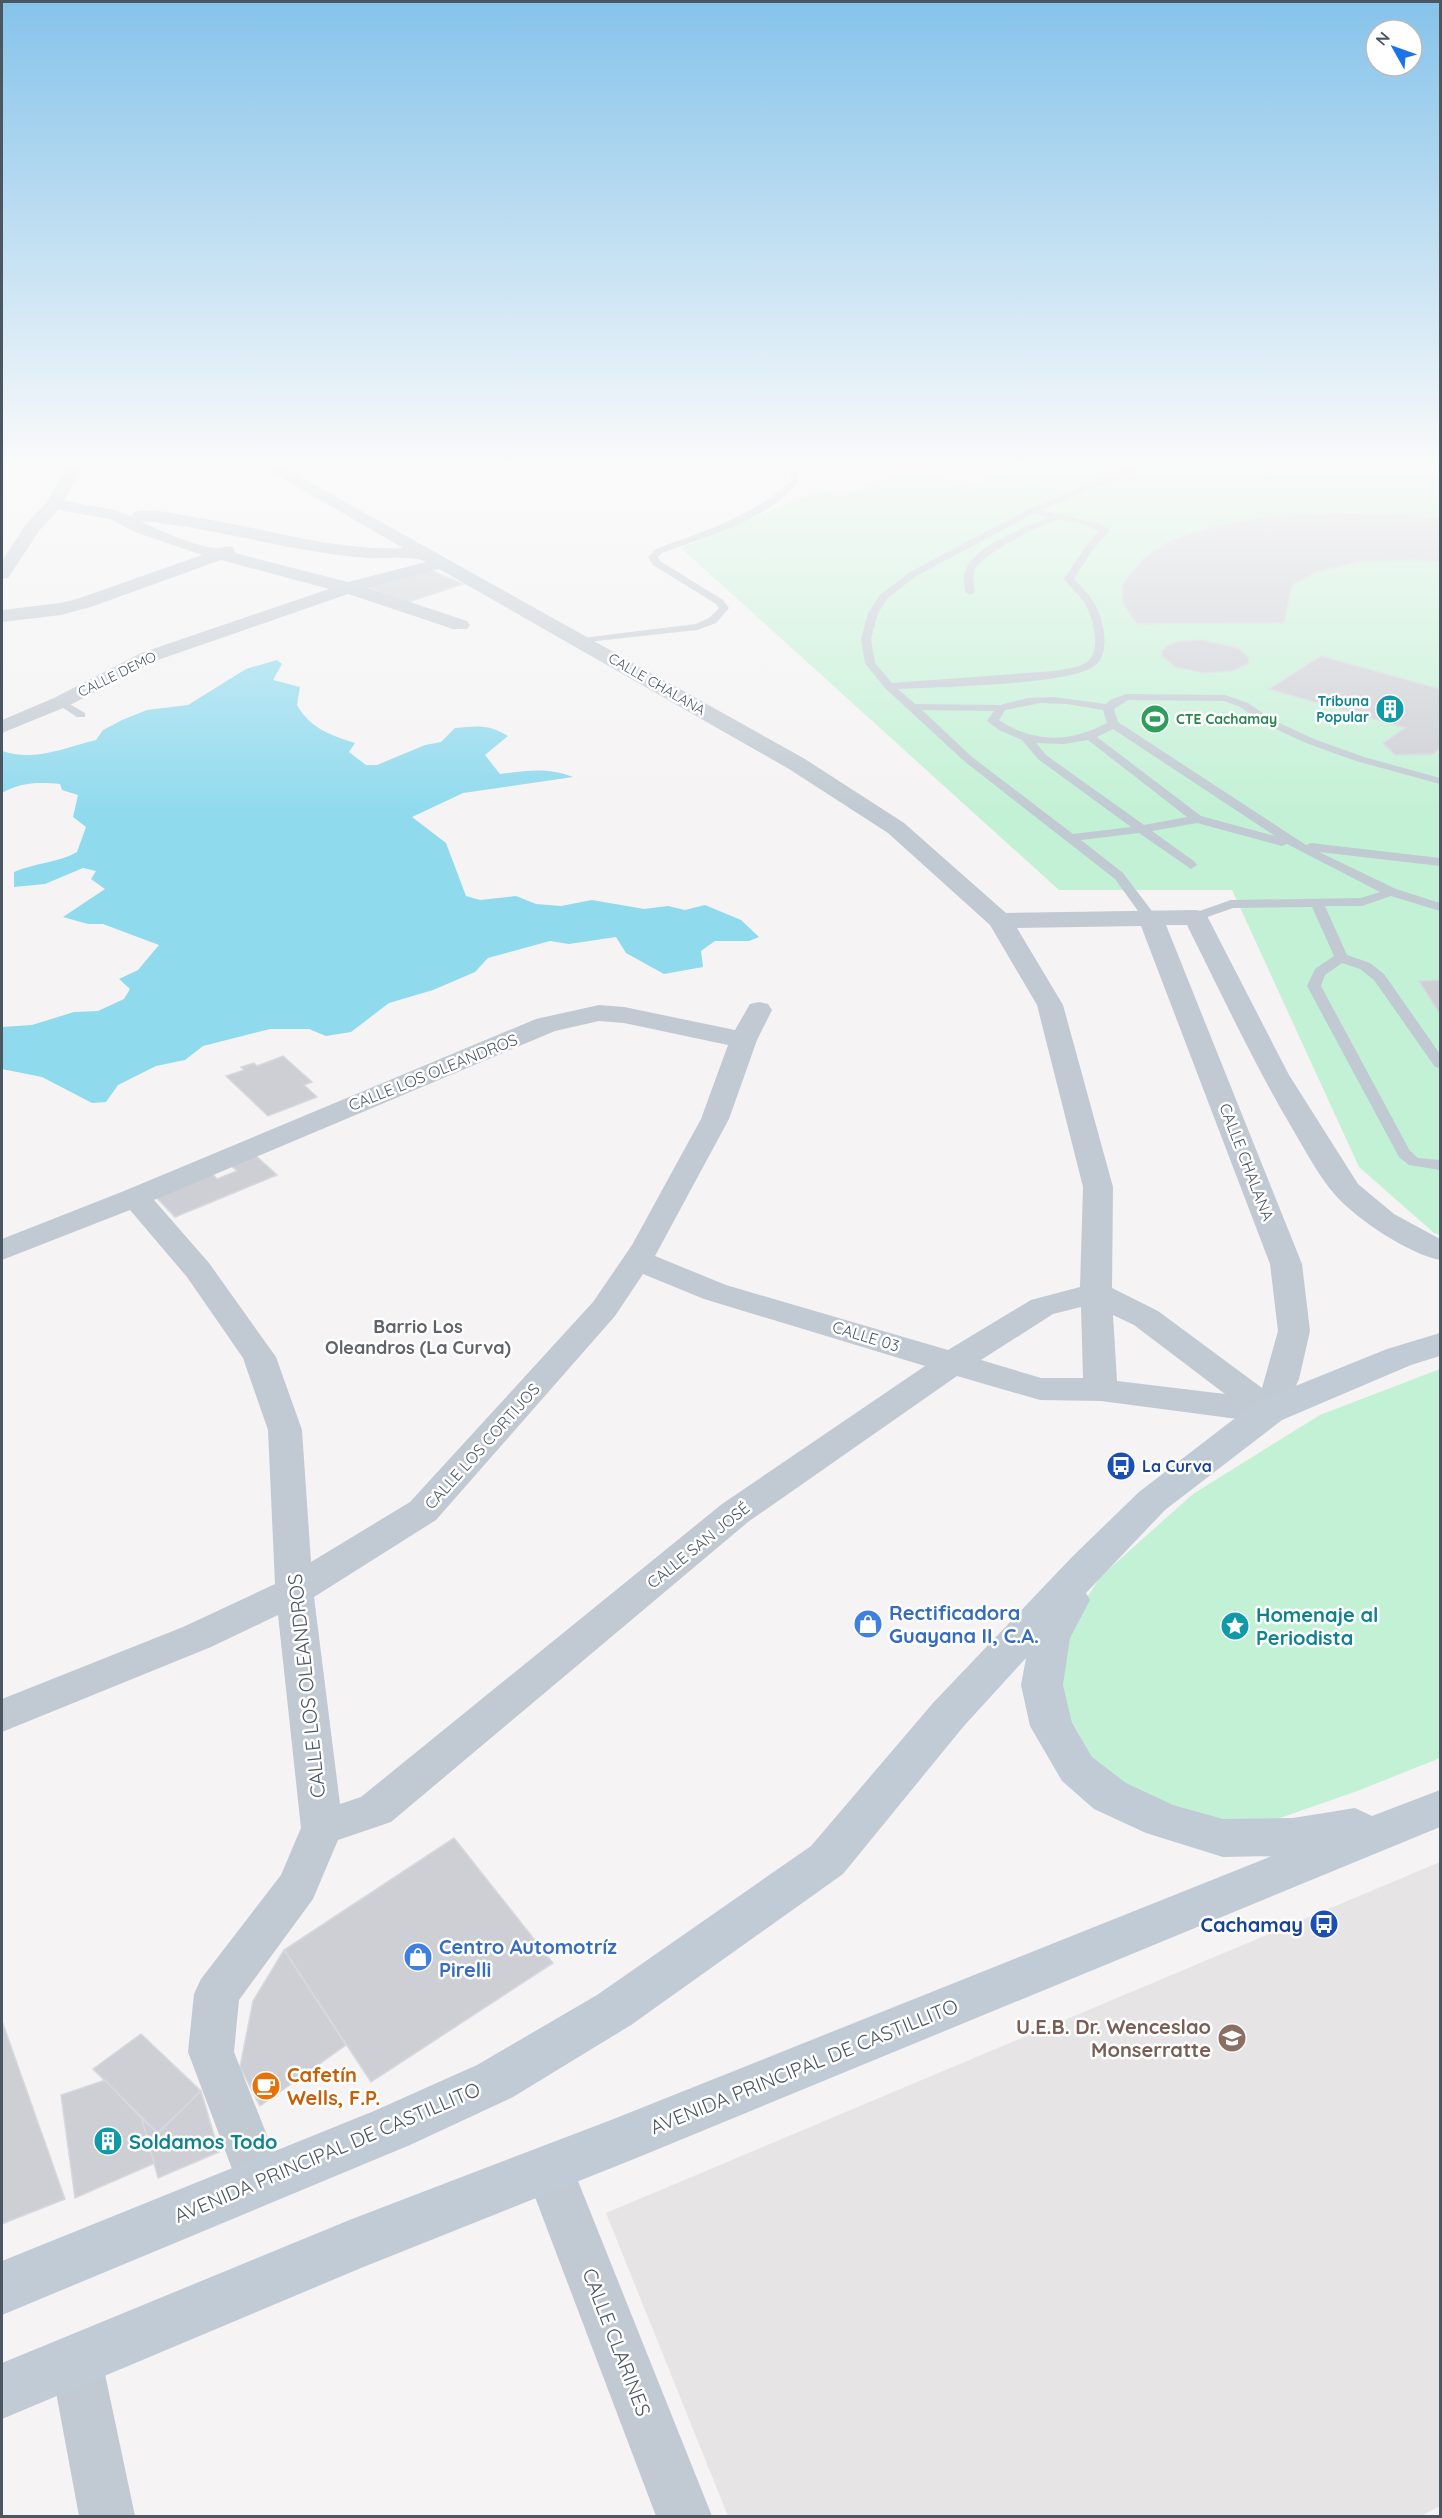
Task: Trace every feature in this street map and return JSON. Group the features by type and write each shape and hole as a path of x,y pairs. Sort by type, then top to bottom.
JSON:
{"main road":[{"name":"AVENIDA PRINCIPAL DE CASTILLITO","path":"2,2288 392,2128 495,2081 614,2010 827,1860 948,1715 1087,1566 1152,1501 1269,1412 1399,1357 1440,1344"},
{"path":"1087,1566 1050,1638 1042,1685 1051,1726 1077,1769 1110,1796 1162,1820 1223,1838 1293,1837 1341,1831 1440,1802"},
{"name":"AVENIDA PRINCIPAL DE CASTILLITO","path":"2,2391 352,2245 549,2168 1440,1808"}],"street":[{"path":"2,616 61,609 155,579"},
{"path":"312,579 460,625"},
{"name":"CALLE DEMO","path":"2,727 61,702 148,657 375,579"},
{"name":"CALLE CHALANA","path":"469,579 797,764 896,828 1000,921 1050,1005 1098,1187 1096,1293 1101,1390"},
{"path":"1000,921 1196,917 1275,1075 1324,1157 1347,1190 1383,1221 1440,1251"},
{"name":"CALLE CHALANA","path":"1151,919 1286,1264 1294,1331 1282,1379 1269,1412"},
{"name":"CALLE LOS OLEANDROS","path":"2,1250 135,1197 546,1025 599,1013 751,1025"},
{"name":"CALLE LOS CORTIJOS","path":"2,1716 197,1637 294,1591 423,1511 604,1310 647,1245 715,1119 751,1025"},
{"name":"CALLE LOS OLEANDROS","path":"135,1197 198,1270 259,1357 285,1430 294,1591 322,1827 298,1886 217,1994 211,2052 260,2181"},
{"name":"CALLE 03","path":"637,1260 715,1292 1040,1389 1101,1390 1269,1412"},
{"path":"1096,1293 1146,1318 1190,1348 1269,1412"},
{"name":"CALLE SAN JOSÉ","path":"322,1827 376,1810 735,1513 952,1364 1042,1307 1096,1293"},
{"name":"CALLE CLARINES","path":"549,2168 684,2517"},
{"path":"76,2360 107,2517"}],"lane":[{"path":"582,641 697,627 712,622 724,608 720,602 681,579"},
{"path":"906,579 883,597 873,613 866,639 870,663 889,686 968,759 1119,876 1151,919"},
{"path":"970,592 971,579"},
{"path":"889,686 1043,675 1080,670 1090,665 1096,658 1098,631 1090,605 1069,579"},
{"path":"1108,708 1114,702 1126,697 1225,698 1244,705 1269,722 1310,741 1360,759 1440,781"},
{"path":"911,707 1001,708 1035,699 1054,699 1108,708"},
{"path":"61,702 81,715"},
{"path":"1001,708 993,722 1004,730 1026,738 1058,742 1089,736 1113,724"},
{"path":"1108,708 1113,724 1296,846 1391,892 1440,907"},
{"path":"1089,736 1197,819 1296,846 1440,862"},
{"path":"1026,738 1042,757 1191,864"},
{"path":"1071,838 1143,829 1197,819"},
{"path":"1196,917 1231,904 1362,902 1391,892"},
{"path":"1317,903 1341,958"},
{"path":"1440,1064 1379,977 1365,966 1341,958 1324,966 1316,976 1314,986 1404,1154 1414,1162 1440,1165"}],"shaded area":[{"name":"U.E.B. Dr. Wenceslao Monserratte","path":"1440,1862 1440,2506 1421,2516 728,2516 606,2213"}],"green space":[{"name":"CTE Cachamay","path":"715,579 1440,579 1440,1235 1434,1233 1359,1167 1232,890 1059,890"},
{"path":"1440,1369 1440,1758 1360,1790 1223,1838 1121,1801 1061,1714 1062,1637 1100,1577 1193,1494 1320,1415"}],"water":[{"path":"277,660 282,664 273,680 300,687 297,705 302,713 322,730 355,743 349,752 366,765 377,765 425,745 441,742 455,728 483,727 495,729 508,736 485,755 500,774 545,771 573,777 463,793 412,817 446,843 466,896 480,900 516,896 536,904 561,906 592,900 644,909 668,906 685,910 705,905 741,920 759,937 749,941 715,941 701,951 703,967 664,974 626,953 616,937 569,944 550,941 488,958 475,972 433,990 389,1003 351,1032 326,1036 309,1029 270,1029 203,1046 185,1060 156,1066 118,1085 106,1102 92,1103 42,1077 2,1069 2,1027 32,1025 74,1012 98,1011 124,999 130,989 119,979 138,970 159,945 103,924 88,924 63,917 105,889 91,879 96,871 83,868 45,884 14,887 14,872 77,852 86,827 73,817 78,795 62,790 60,784 30,784 2,793 2,751 14,754 37,754 96,740 103,730 122,720 147,710 188,705 246,669"}],"building":[{"path":"396,579 450,579 463,584 406,603 368,587"},
{"path":"1127,579 1305,579 1292,585 1284,623 1137,624 1123,603 1123,583"},
{"path":"1201,640 1238,648 1249,658 1248,664 1232,671 1204,673 1176,667 1162,656 1162,651 1167,646 1176,642"},
{"name":"Tribuna Popular","path":"1321,656 1440,689 1440,748 1433,754 1395,755 1383,743 1405,728 1269,689"},
{"path":"1440,980 1440,1014 1419,981"},
{"path":"283,1056 312,1082 304,1085 317,1097 268,1116 226,1076 244,1070 241,1067 254,1063 257,1066"},
{"path":"254,1154 277,1175 175,1217 154,1195 211,1172 217,1179 237,1171 229,1164"},
{"name":"Centro Automotríz Pirelli","path":"454,1838 553,1963 371,2082 284,1950"},
{"path":"284,1950 346,2045 260,2106 240,2067 253,2001"},
{"path":"2,2021 65,2199 2,2224"},
{"path":"141,2034 201,2091 158,2133 93,2069"},
{"name":"Soldamos Todo","path":"105,2080 142,2119 155,2163 75,2198 61,2095"},
{"path":"201,2091 219,2152 158,2178 142,2119 158,2133"}],"place":[{"name":"Tribuna Popular","path":"1390,709"},
{"name":"CTE Cachamay","path":"1155,719"},
{"name":"La Curva","path":"1121,1466"},
{"name":"Rectificadora Guayana II, C.A.","path":"868,1624"},
{"name":"Homenaje al Periodista","path":"1235,1626"},
{"name":"Cachamay","path":"1324,1924"},
{"name":"Centro Automotríz Pirelli","path":"418,1957"},
{"name":"U.E.B. Dr. Wenceslao Monserratte","path":"1232,2038"},
{"name":"Cafetín Wells, F.P.","path":"266,2086"},
{"name":"Soldamos Todo","path":"108,2141"}],"district":[{"name":"Barrio Los Oleandros (La Curva)","path":"418,1336"}]}
